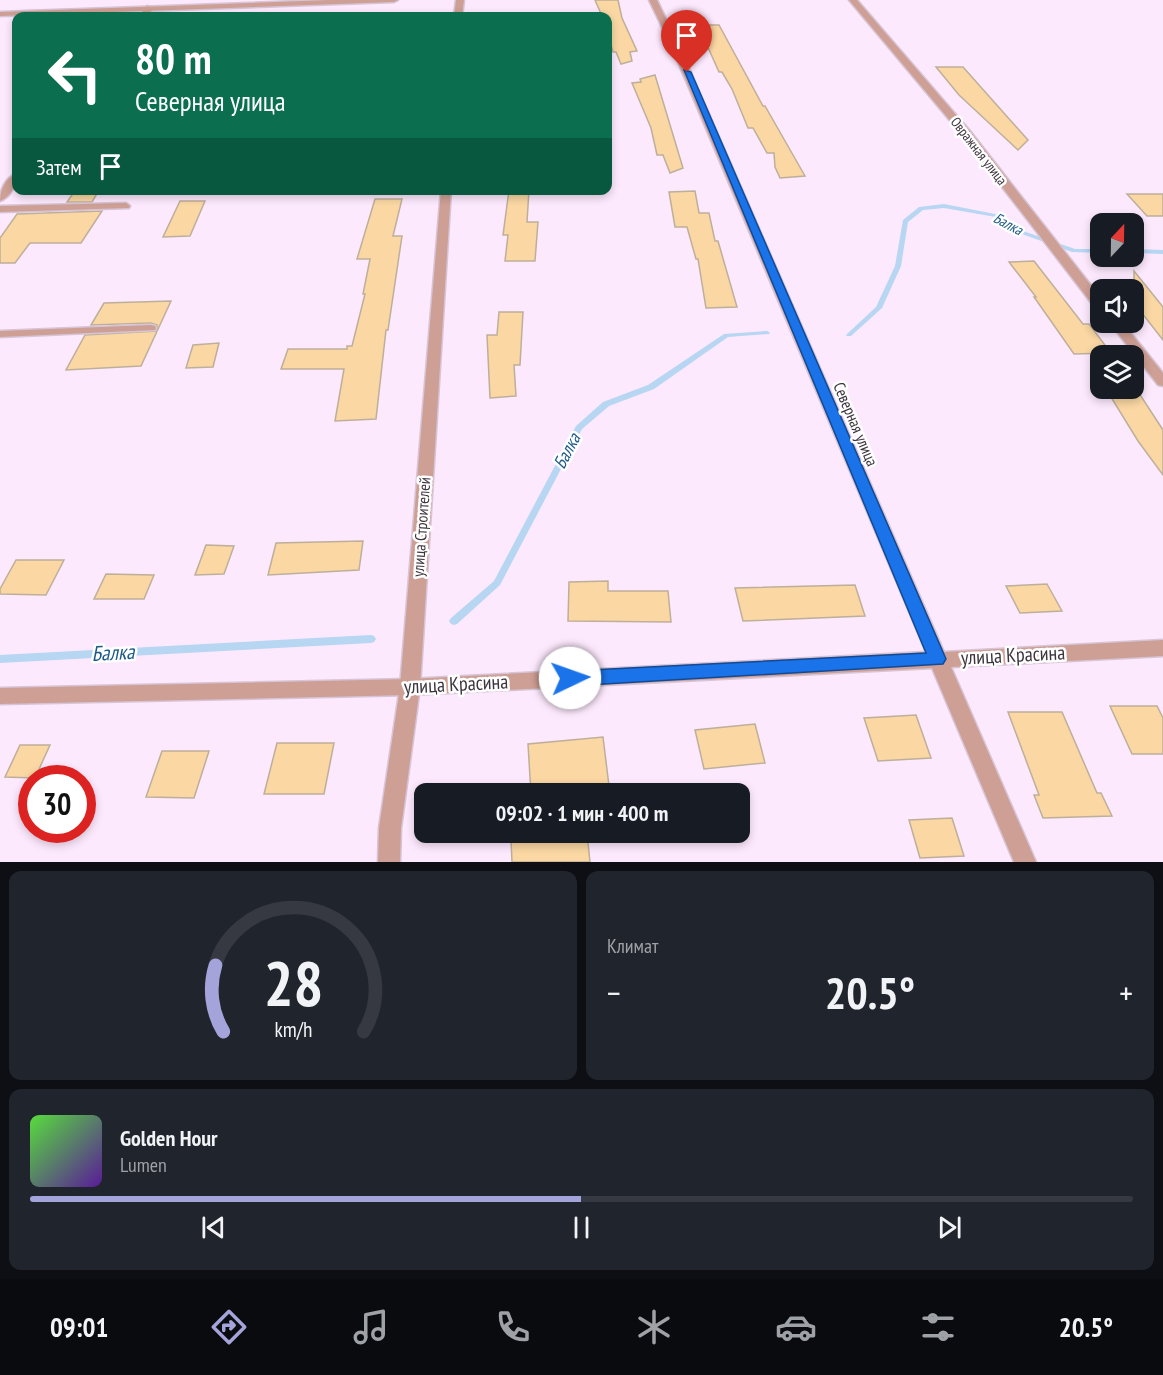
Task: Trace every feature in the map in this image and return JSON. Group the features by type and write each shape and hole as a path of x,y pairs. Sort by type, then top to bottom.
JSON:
{"street":[{"path":"147,12 156,0"},
{"path":"60,12 394,0"},
{"name":"Северная улица","path":"653,0 677,50 1025,862"},
{"name":"Овражная улица","path":"853,0 870,23 965,132 1090,292"},
{"path":"0,198 12,182"},
{"name":"улица Строителей","path":"389,862 390,828 410,687 446,195"},
{"path":"1124,333 1163,382"},
{"name":"улица Красина","path":"0,696 410,687 1163,648"}],"lane":[{"path":"0,209 126,206"},
{"path":"0,334 151,328"}],"building":[{"path":"595,0 618,0 622,18 637,51 630,52 632,61 621,64 616,52 613,52 612,12 600,12"},
{"path":"698,25 719,25 763,106 805,176 780,178 775,167 774,153 767,153 753,128 748,128 732,89 722,72 719,72"},
{"path":"936,67 963,67 1028,140 1018,150 959,95"},
{"path":"655,75 683,168 670,173 663,155 657,155 651,128 632,83 641,82 640,79"},
{"path":"695,191 699,213 709,213 715,241 718,241 737,307 706,308 698,259 696,259 687,227 675,227 669,192"},
{"path":"1127,194 1163,194 1163,216 1147,216"},
{"path":"72,195 96,195 92,202 67,202"},
{"path":"508,195 529,195 527,222 538,222 535,261 505,261 508,235 503,235"},
{"path":"375,199 402,199 393,236 402,236 388,330 386,330 376,419 335,421 344,369 281,369 288,349 347,349 347,346 352,346 365,294 363,294 370,259 357,259"},
{"path":"180,201 205,201 190,236 163,237"},
{"path":"102,211 81,243 30,243 15,263 0,263 0,238 17,214"},
{"path":"1034,261 1083,324 1089,324 1090,333 1096,333 1105,345 1090,345 1090,354 1074,354 1034,297 1036,297 1009,262"},
{"path":"1134,271 1140,279 1134,279"},
{"path":"1144,283 1163,307 1163,340 1144,316"},
{"path":"171,301 141,366 66,370 85,335 157,331 157,325 151,323 91,325 104,303"},
{"path":"499,312 523,312 520,365 514,365 516,396 490,398 487,335 497,335"},
{"path":"219,343 213,367 186,368 193,345"},
{"path":"1112,399 1143,399 1163,430 1163,475 1138,441"},
{"path":"363,541 359,570 268,575 276,543"},
{"path":"206,545 234,546 224,574 195,575"},
{"path":"16,560 64,560 46,595 0,594 0,589"},
{"path":"106,574 154,575 144,599 94,599"},
{"path":"608,581 608,591 668,591 671,622 568,621 569,582"},
{"path":"1047,584 1062,611 1020,613 1006,586"},
{"path":"855,585 865,616 743,621 735,588"},
{"path":"1110,706 1157,706 1163,718 1163,754 1132,754"},
{"path":"1008,712 1062,712 1097,793 1101,793 1112,816 1043,818 1034,795 1039,795"},
{"path":"916,715 931,758 878,761 864,718"},
{"path":"755,724 765,763 704,769 695,730"},
{"path":"603,737 609,783 530,783 528,744"},
{"path":"277,743 334,743 324,794 264,794"},
{"path":"20,745 50,745 41,765 18,765 18,777 5,777"},
{"path":"162,751 209,751 194,798 146,797"},
{"path":"952,818 964,856 920,858 909,820"},
{"path":"511,843 588,843 590,862 512,862"}],"waterway":[{"name":"Балка","path":"849,335 879,308 898,266 905,221 921,208 944,206 998,216 1024,233 1074,251 1090,251"},
{"name":"Балка","path":"1144,251 1163,252"},
{"name":"Балка","path":"454,621 497,583 579,428 606,404 651,387 726,335 767,333"},
{"name":"Балка","path":"0,659 371,639"}],"route":[{"path":"570,678 937,659 687,72"}]}
